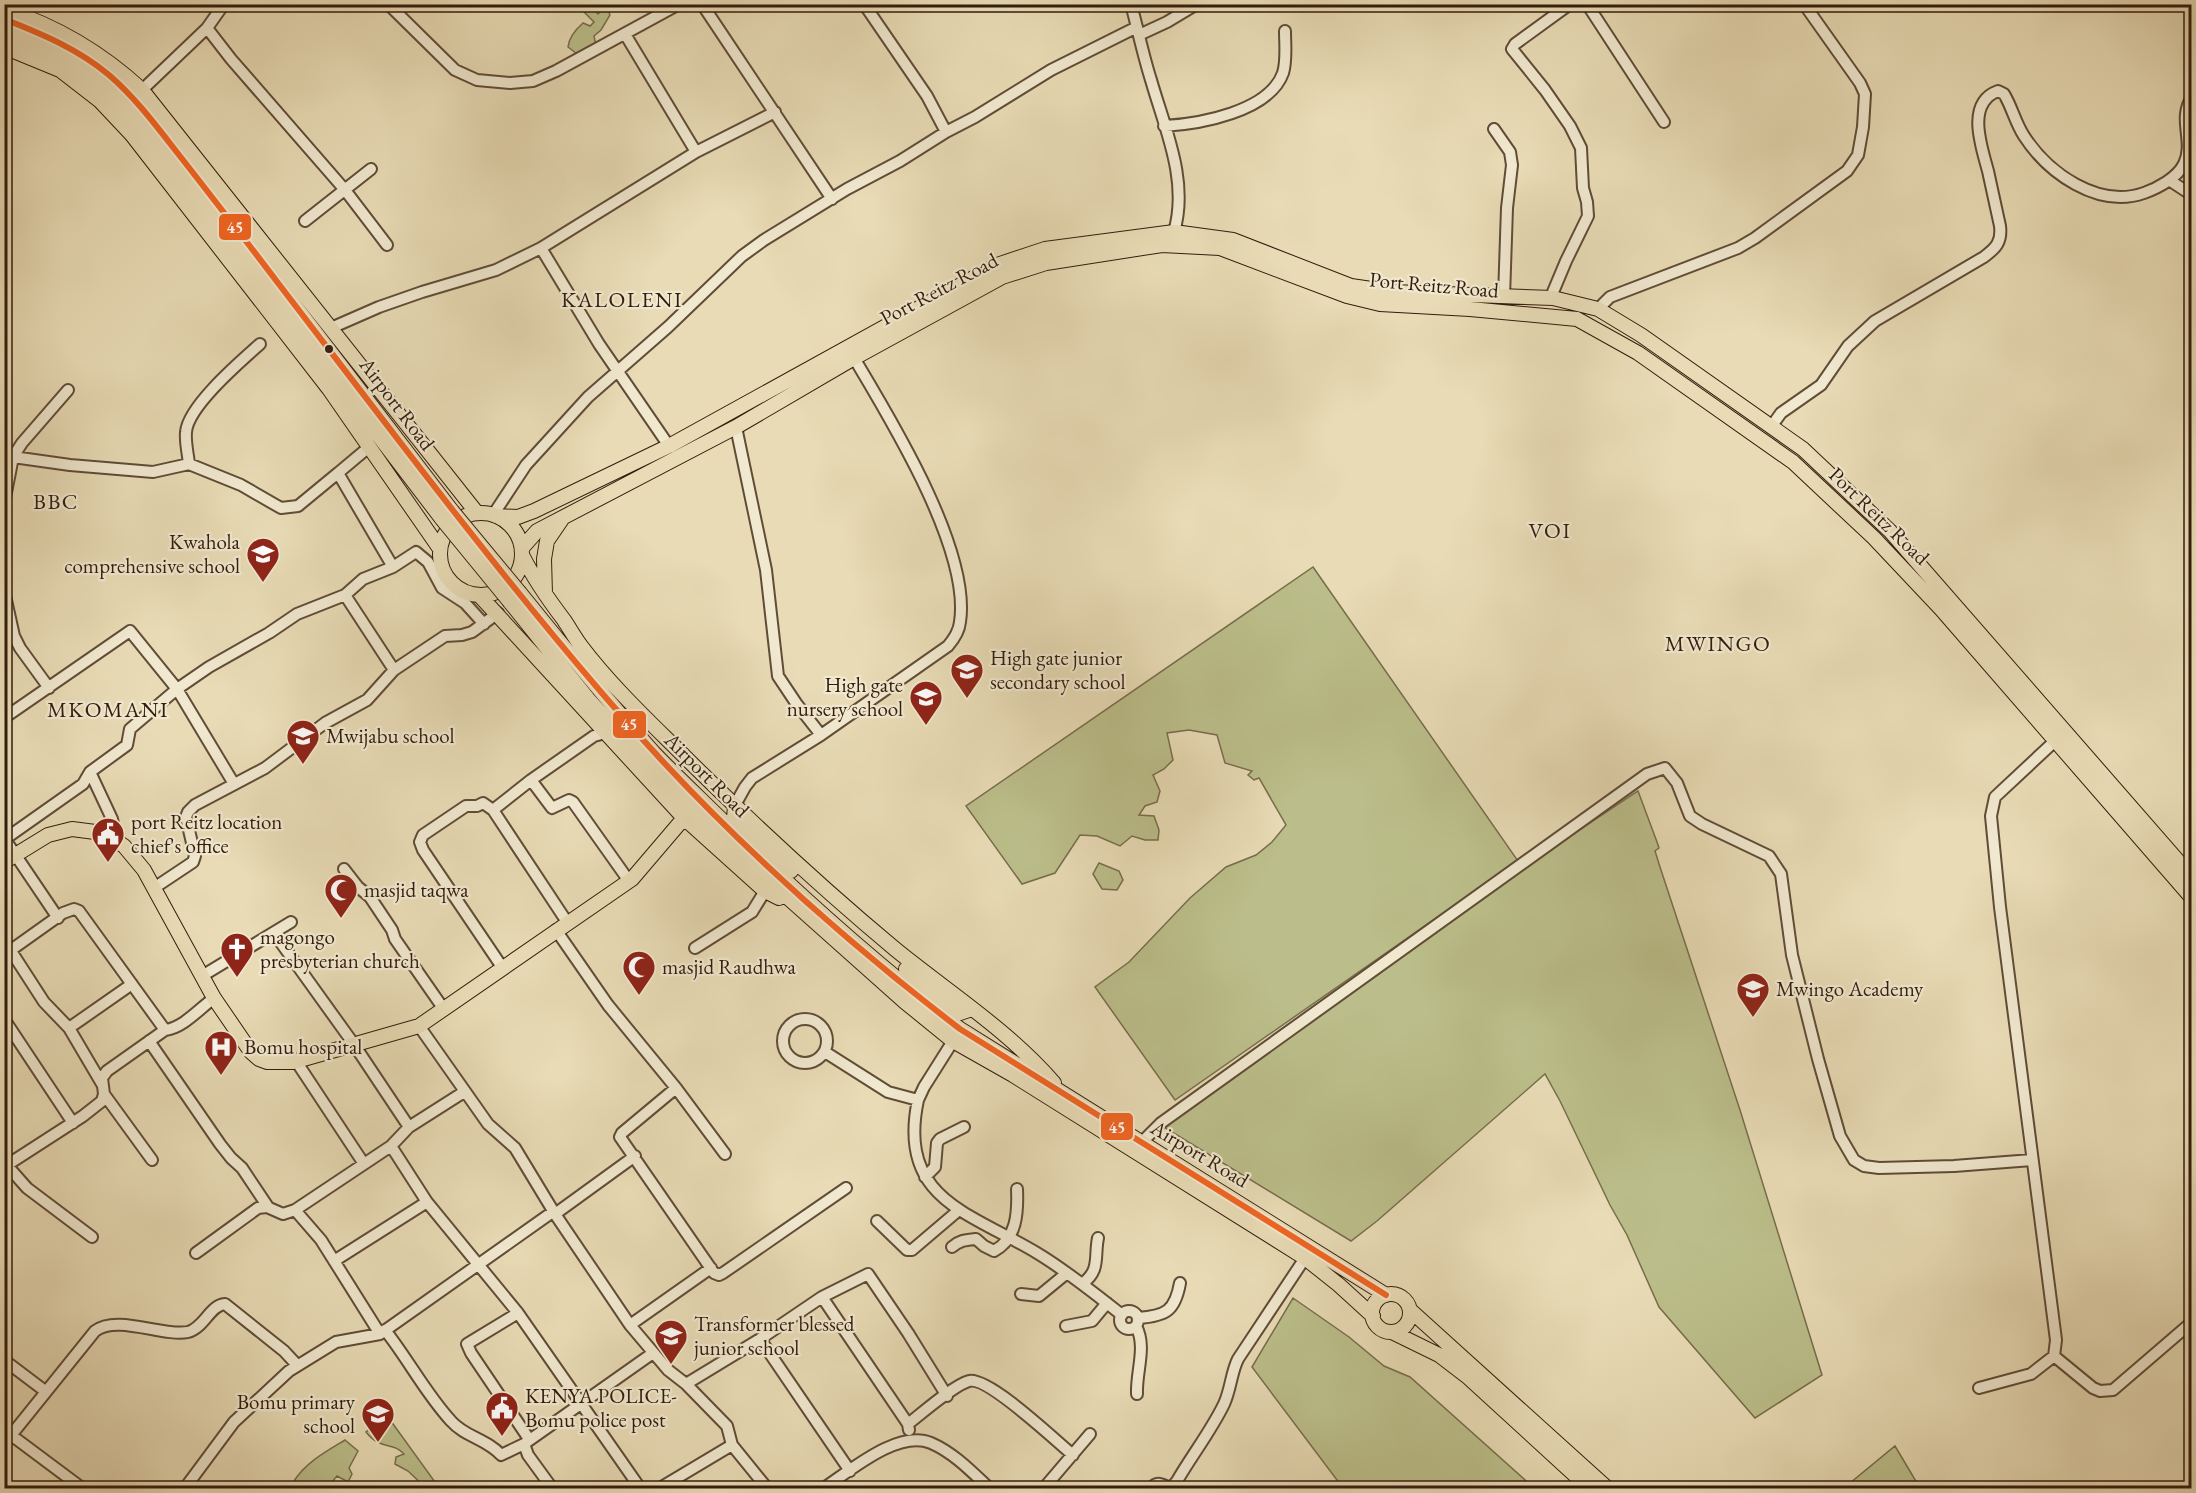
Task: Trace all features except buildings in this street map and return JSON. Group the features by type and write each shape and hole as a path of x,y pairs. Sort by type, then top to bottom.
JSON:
{"main road":[{"path":"4,9 54,28 84,44 119,69 142,90 477,513"},
{"name":"Airport Road","path":"4,19 59,41 111,77 150,118 442,519 567,674 647,764 689,797 915,994 960,1029 1386,1295"},
{"name":"Airport Road","path":"4,33 72,63 104,86 143,127 232,233"},
{"path":"4,47 60,70 100,101 117,118 322,380 440,549"},
{"path":"522,552 519,570 512,582 501,591 480,596 465,592 448,579 442,566 440,549 444,535 453,524 464,517 477,513 518,517 534,511 669,446 997,265 1045,249 1174,232 1233,240 1351,286 1392,292 1553,298 1598,309 1641,335 1803,449 1890,531 2192,877"},
{"name":"Port Reitz Road","path":"522,552 537,531 736,427 854,358 1002,277 1046,263 1162,245 1220,248 1347,296 1380,304 1470,309 1577,319 1638,353 1793,462 1875,538 1941,609 2192,898"},
{"path":"494,515 510,525 516,532 522,552 545,596 581,646 663,735 827,892 972,1010 989,1020 1031,1056 1065,1095"},
{"path":"545,596 544,559 547,541 564,517"},
{"path":"480,596 684,818 765,891 800,909"},
{"name":"Airport Road","path":"689,797 739,854 891,991 953,1041 1013,1075 1305,1258 1373,1316"},
{"path":"4,862 51,833 72,829 103,833 117,841 137,859 214,998 254,1056 274,1063 296,1061 419,1026 629,881 684,818"},
{"path":"1392,1332 1406,1326 1410,1310 1409,1305 1401,1297 1386,1295 1377,1301 1373,1316 1374,1322 1381,1329 1439,1355 1469,1378 1589,1488"},
{"path":"1410,1310 1607,1488"}],"street":[{"path":"142,90 207,28 224,4"},
{"path":"388,4 456,70 477,80 492,83 533,81 556,71 679,4"},
{"path":"702,4 832,199"},
{"path":"784,4 821,4"},
{"path":"864,4 927,96 945,132"},
{"path":"1131,4 1178,174 1180,194 1178,221 1174,232"},
{"path":"494,515 513,482 588,397 668,327 742,256 764,240 1051,70 1138,31 1167,22 1197,4"},
{"path":"1553,298 1553,292 1566,261 1588,216 1583,188 1581,148 1545,90 1512,49 1515,44 1570,4"},
{"path":"1587,4 1664,122"},
{"path":"1598,309 1610,297 1718,257 1755,238 1838,178 1855,162 1863,127 1865,94 1860,83 1804,4"},
{"path":"207,28 345,190 387,245"},
{"path":"1164,126 1190,125 1208,121 1254,104 1266,95 1279,81 1283,71 1285,31"},
{"path":"625,34 696,152"},
{"path":"1771,427 1781,413 1821,385 1848,346 1875,321 1984,257 1998,245 2001,235 2000,226 1980,141 1978,123 1983,104 1992,93 1998,91 2004,94 2025,137 2041,157 2077,185 2095,194 2114,197 2146,193 2169,180 2184,164 2187,153 2185,107 2192,97"},
{"path":"332,328 411,295 496,270 541,248 696,152 775,112"},
{"path":"1494,129 1510,152 1512,165 1507,208 1504,297"},
{"path":"305,221 371,169"},
{"path":"2169,180 2192,195"},
{"path":"541,248 617,370 669,446"},
{"path":"189,464 186,433 188,421 214,388 260,344"},
{"path":"735,805 752,778 821,735 948,646 960,625 960,591 952,551 921,480 884,408 854,358"},
{"path":"4,503 9,460 68,390"},
{"path":"736,427 765,562 778,676 821,735"},
{"path":"9,460 153,472 189,464 227,478 281,508 298,506 369,447"},
{"path":"338,473 393,567"},
{"path":"58,918 5,838 83,784 90,772 128,745 130,729 177,689 297,614 345,595 363,579 393,567 416,552 428,562 442,588 465,603 484,624"},
{"path":"4,591 14,636 49,688"},
{"path":"345,595 393,670"},
{"path":"154,888 193,862 195,856 187,824 188,812 195,805 265,768 325,723 368,700 393,670 445,636 462,636 472,633 498,613"},
{"path":"4,718 130,632 134,634 177,689 234,784"},
{"path":"493,810 594,736 605,733"},
{"path":"1979,1388 2031,1374 2054,1356 2056,1340 2000,907 1991,816 1995,797 2056,740"},
{"path":"1141,1143 1161,1123 1647,774 1665,768 1677,783 1690,816 1769,856 1781,874 1792,955 1818,1059 1840,1136 1854,1160 1864,1166 1879,1168 2032,1160"},
{"path":"90,772 112,819 117,841"},
{"path":"531,780 552,808 569,800 573,802 629,881"},
{"path":"502,968 423,850 420,842 423,835 466,806 477,806 483,803 493,810 608,1005 676,1088 725,1154"},
{"path":"344,869 358,887 370,897 394,939 443,1008"},
{"path":"695,948 752,912 765,891"},
{"path":"152,1160 104,1089 69,1028 45,1002 8,953 68,910 79,911 165,1030"},
{"path":"202,976 291,922"},
{"path":"274,933 353,1043 409,1127"},
{"path":"69,1028 132,984"},
{"path":"92,1238 27,1188 5,1165 102,1101 104,1089 102,1078 105,1073 214,998"},
{"path":"4,1019 73,1122"},
{"path":"805,1019 818,1023 826,1034 825,1052 812,1062 799,1062 792,1059 784,1048 784,1034 787,1028 798,1020 805,1019"},
{"path":"419,1026 488,1124 515,1148 554,1212 630,1325 668,1370 686,1384 727,1426 732,1445 767,1488"},
{"path":"149,1041 220,1144 242,1168 268,1207 282,1214 295,1210 391,1146 409,1127 464,1092"},
{"path":"953,1041 918,1100 913,1141 918,1162 925,1177 940,1197 1067,1273 1122,1315 1120,1322 1124,1327 1130,1329 1137,1322 1172,1309 1180,1283"},
{"path":"825,1052 881,1089 918,1100"},
{"path":"296,1061 364,1164"},
{"path":"676,1088 620,1135 718,1275 723,1274 846,1188"},
{"path":"925,1177 935,1167 937,1143 964,1127"},
{"path":"391,1146 427,1202 518,1313 640,1488"},
{"path":"185,1488 234,1422 270,1387 297,1365 336,1342 383,1332 478,1263 634,1156"},
{"path":"952,1247 959,1241 976,1239 994,1251 1010,1238 1016,1216 1017,1189"},
{"path":"334,1261 427,1202"},
{"path":"196,1253 258,1208 268,1207"},
{"path":"295,1210 315,1232 383,1332 442,1410 458,1427 482,1439 501,1455 526,1442 653,1353"},
{"path":"877,1221 907,1250 912,1250 959,1210"},
{"path":"1082,1284 1093,1273 1098,1238"},
{"path":"1151,1488 1158,1483 1169,1488 1175,1485 1213,1425 1229,1391 1238,1359 1305,1258"},
{"path":"630,1325 711,1268"},
{"path":"1021,1294 1040,1296 1067,1273"},
{"path":"686,1384 760,1339 822,1297 866,1274 870,1276 946,1395"},
{"path":"822,1297 908,1424 910,1439"},
{"path":"82,1488 8,1439 45,1391 95,1331 102,1326 140,1326 187,1332 198,1327 221,1304 225,1304 284,1351 297,1365"},
{"path":"1066,1326 1092,1322 1107,1304"},
{"path":"518,1313 467,1344 526,1442 528,1455 552,1488"},
{"path":"1137,1322 1142,1346 1137,1372 1137,1394"},
{"path":"2054,1356 2093,1388 2100,1391 2113,1390 2192,1322"},
{"path":"760,1339 850,1471"},
{"path":"4,1360 45,1391"},
{"path":"908,1424 946,1395 970,1381 982,1383 999,1393 1073,1455"},
{"path":"1044,1488 1090,1434"},
{"path":"824,1488 890,1445 910,1439 929,1442 949,1453 989,1488"},
{"path":"665,1487 732,1445"}],"green space":[{"path":"590,6 598,14 604,8 610,15 601,30 594,36 596,46 577,54 568,47 569,43 577,28 583,23 590,26 594,22 584,12"},
{"path":"1313,567 1518,861 1175,1100 1095,987 1129,962 1190,898 1226,867 1256,855 1272,842 1286,825 1259,778 1254,780 1248,775 1252,771 1225,763 1217,735 1189,730 1167,733 1173,760 1153,775 1160,791 1157,802 1145,806 1139,815 1154,816 1159,830 1158,840 1145,840 1132,836 1120,846 1097,836 1080,835 1055,873 1022,884 966,806"},
{"path":"1638,791 1659,848 1655,851 1740,1110 1822,1375 1755,1418 1659,1307 1627,1235 1545,1074 1377,1221 1351,1241 1162,1126 1498,884"},
{"path":"1099,863 1119,871 1123,880 1117,890 1102,889 1093,874"},
{"path":"1293,1298 1349,1337 1384,1366 1410,1377 1534,1488 1343,1488 1252,1367"},
{"path":"388,1417 437,1488 426,1488 408,1471 395,1464 396,1457 404,1454 400,1450 377,1442 366,1432"},
{"path":"345,1440 358,1451 349,1468 352,1474 348,1482 337,1476 327,1488 297,1487 294,1481 304,1468"},
{"path":"1895,1446 1920,1488 1844,1488"}],"transit line":[{"name":"45","path":"4,19 46,36 85,57 109,75 139,105 437,490 559,642 684,783 772,870 864,952 960,1029 1386,1295"}],"place":[{"name":"Kwahola comprehensive school","path":"263,583"},
{"name":"High gate junior secondary school","path":"967,699"},
{"name":"High gate nursery school","path":"926,726"},
{"name":"Mwijabu school","path":"303,765"},
{"name":"port Reitz location chief's office","path":"108,863"},
{"name":"masjid taqwa","path":"341,919"},
{"name":"magongo presbyterian church","path":"237,978"},
{"name":"masjid Raudhwa","path":"639,996"},
{"name":"Mwingo Academy","path":"1753,1018"},
{"name":"Bomu hospital","path":"221,1076"},
{"name":"Transformer blessed junior school","path":"671,1365"},
{"name":"KENYA POLICE- Bomu police post","path":"502,1437"},
{"name":"Bomu primary school","path":"378,1443"}],"district":[{"name":"KALOLENI","path":"622,299"},
{"name":"BBC","path":"56,501"},
{"name":"VOI","path":"1550,530"},
{"name":"MWINGO","path":"1718,643"},
{"name":"MKOMANI","path":"108,709"}]}
